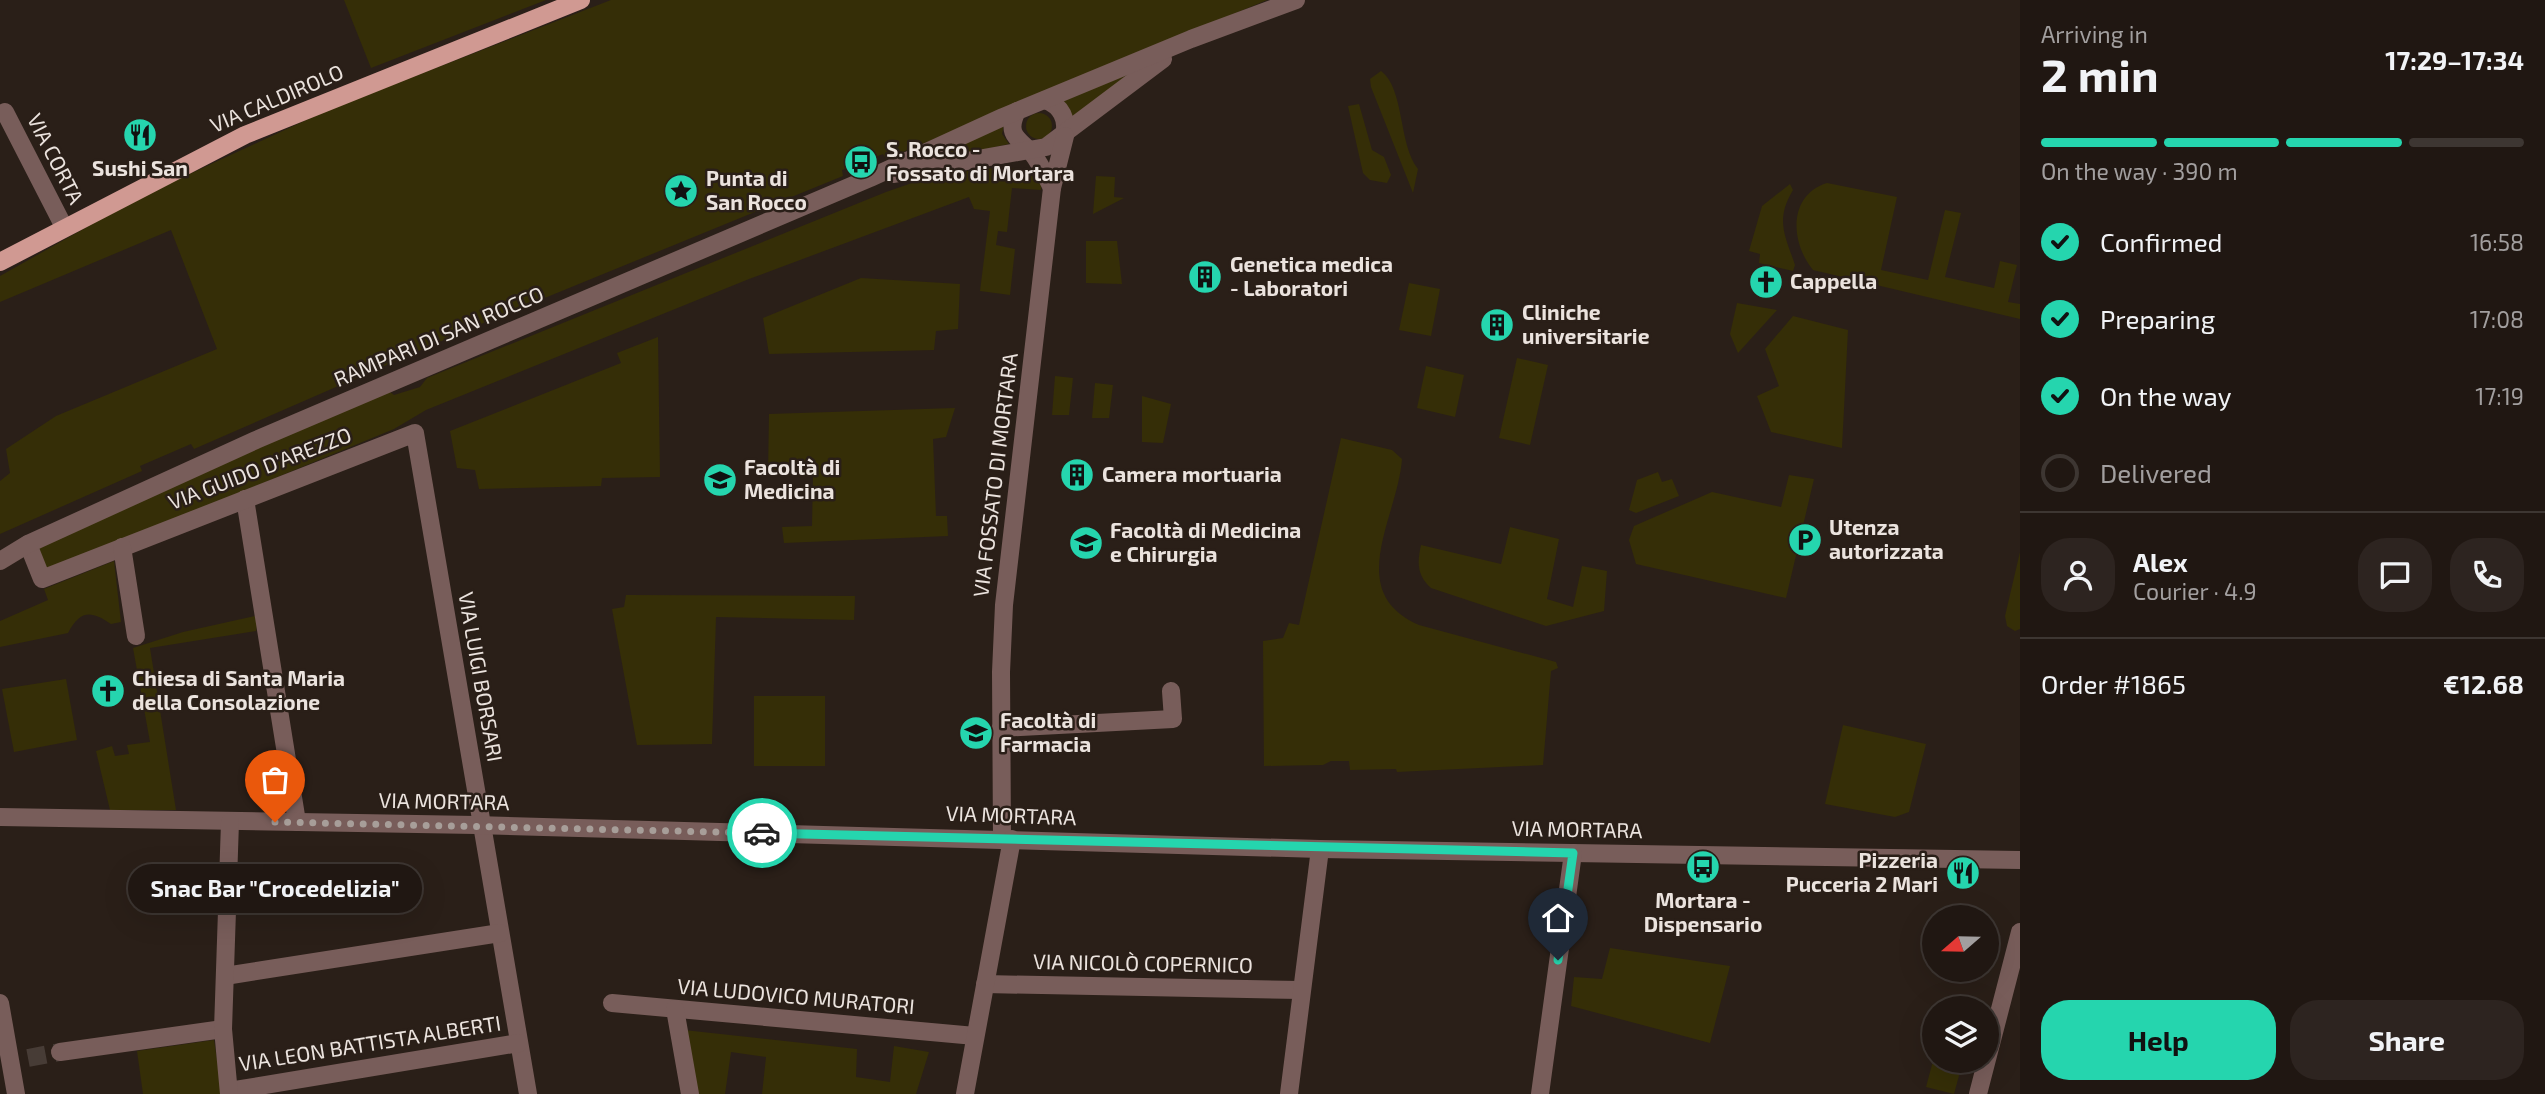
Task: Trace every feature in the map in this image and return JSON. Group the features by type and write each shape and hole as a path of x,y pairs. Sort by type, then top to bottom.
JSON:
{"main road":[{"name":"VIA CALDIROLO","path":"0,262 274,122 582,0"}],"street":[{"name":"RAMPARI DI SAN ROCCO","path":"0,561 28,544 256,440 870,178 1017,111 1191,39 1296,0"},
{"name":"RAMPARI DI SAN ROCCO","path":"870,178 1031,151 1064,136 1125,85 1191,39"},
{"path":"1045,100 1062,112 1065,121 1064,136"},
{"name":"VIA CORTA","path":"5,111 64,227"},
{"path":"1017,111 1013,121 1014,135 1019,143 1031,151 1052,188"},
{"name":"VIA FOSSATO DI MORTARA","path":"965,1094 1007,839 1001,768 1004,605 1052,188 1064,136"},
{"name":"VIA GUIDO D'AREZZO","path":"28,544 42,579 415,432"},
{"name":"VIA LUIGI BORSARI","path":"415,432 528,1094"},
{"path":"245,499 297,822"},
{"name":"RAMPARI DI SAN ROCCO","path":"0,569 28,544"},
{"path":"122,547 135,636"},
{"path":"1001,728 1172,719 1171,691"},
{"name":"VIA MORTARA","path":"0,817 482,826 1320,849 2020,860"},
{"path":"229,1092 223,1029 230,822"},
{"path":"1289,1094 1300,990 1320,849"},
{"path":"1540,1094 1573,853"},
{"path":"1978,1094 2020,932"},
{"path":"225,976 500,933"},
{"name":"VIA NICOLÒ COPERNICO","path":"985,984 1300,990"},
{"path":"0,1003 19,1060 16,1094"},
{"name":"VIA LUDOVICO MURATORI","path":"612,1003 975,1037"},
{"path":"675,1009 690,1094"},
{"path":"60,1052 223,1029"},
{"name":"VIA LEON BATTISTA ALBERTI","path":"229,1092 519,1043"}],"shaded area":[{"path":"344,0 546,0 371,68"},
{"path":"611,0 1267,0 886,159 883,154 842,170 843,176 476,326 194,449 191,444 140,466 142,471 0,534 0,481 10,473 6,449 56,416 217,349 171,230 0,302 0,276 142,196 330,109"},
{"path":"1141,67 1073,118 1062,99"},
{"path":"1381,71 1394,90 1407,146 1418,169 1413,193 1371,87 1370,79"},
{"path":"1359,104 1372,150 1384,157 1391,175 1387,183 1370,180 1363,173 1348,106"},
{"path":"1039,113 1048,117 1052,126 1048,135 1039,139 1030,135 1026,126 1030,117"},
{"path":"1004,124 1002,134 1009,144 912,165"},
{"path":"1003,167 1023,170 1042,183 1041,190 1012,188 1007,232 998,231 996,245 1015,249 1010,295 980,291 990,211 974,209 969,197 749,279 426,410 394,429 47,572 36,545 386,389 394,395 420,387 427,378 886,192 935,175"},
{"path":"1096,176 1115,177 1114,197 1124,198 1093,214"},
{"path":"1827,183 1897,197 1881,270 1928,280 1945,210 1961,213 1945,277 1994,288 2000,261 2017,265 2008,302 2020,304 2020,319 1813,270 1800,246 1797,220 1799,208 1805,198 1814,189"},
{"path":"1790,184 1793,190 1783,219 1785,236 1795,265 1793,271 1759,263 1760,254 1749,251 1762,206"},
{"path":"1086,241 1117,241 1122,284 1086,283"},
{"path":"861,278 960,284 958,329 936,331 934,350 769,354 763,318"},
{"path":"1409,283 1440,289 1431,336 1399,330"},
{"path":"1737,303 1777,310 1738,353 1730,334"},
{"path":"1793,316 1848,330 1842,448 1771,432 1757,396 1779,386 1765,349"},
{"path":"658,337 660,477 602,478 601,486 479,489 475,470 457,468 450,431 621,363 617,353"},
{"path":"1517,358 1548,365 1530,445 1499,438"},
{"path":"1426,366 1464,375 1455,417 1417,408"},
{"path":"1055,376 1073,378 1069,415 1052,415"},
{"path":"1095,383 1113,385 1109,418 1092,418"},
{"path":"1142,396 1171,404 1163,443 1142,442"},
{"path":"955,408 946,437 933,439 936,516 947,516 948,536 784,543 782,527 812,526 813,477 768,475 769,414"},
{"path":"1341,438 1392,450 1402,459 1380,551 1379,573 1384,593 1396,611 1419,625 1556,662 1558,668 1551,671 1543,765 1397,772 1396,769 1350,770 1349,761 1331,761 1323,765 1264,766 1263,641 1283,638 1289,623 1299,625"},
{"path":"1658,472 1662,482 1672,479 1679,496 1636,513 1629,510 1637,480"},
{"path":"1789,475 1814,479 1786,598 1636,564 1629,540 1634,526 1712,492 1781,507"},
{"path":"1510,527 1559,539 1547,599 1573,607 1582,566 1607,571 1604,611 1546,626 1431,588 1423,578 1419,563 1421,545 1501,564"},
{"path":"2020,552 2020,629 2015,631 2007,626 2005,616"},
{"path":"114,561 121,622 111,624 98,616 86,615 72,625 68,633 0,647 0,621 48,600 44,589"},
{"path":"626,595 855,596 854,620 716,617 712,744 637,745 612,609 624,607"},
{"path":"259,615 256,631 150,648 176,810 110,810 96,751 112,746 115,756 129,754 127,745 150,742 133,648 183,632"},
{"path":"66,679 77,740 14,752 2,689"},
{"path":"754,696 825,696 825,766 754,766"},
{"path":"1843,725 1926,744 1909,812 1895,817 1825,804"},
{"path":"1610,948 1730,966 1710,1043 1571,1006 1574,977 1602,979"},
{"path":"684,1030 857,1049 856,1077 890,1082 894,1046 929,1052 916,1094 762,1094 766,1057 731,1052 725,1094 695,1094"},
{"path":"214,1040 222,1094 143,1094 137,1051"},
{"path":"1930,1073 1960,1073 1954,1094 1926,1087"}],"tunnel":[{"path":"28,1058 60,1052"}],"way so far":[{"path":"275,822 762,833"}],"place":[{"name":"Sushi San","path":"140,135"},
{"name":"S. Rocco - Fossato di Mortara","path":"861,162"},
{"name":"Punta di San Rocco","path":"681,191"},
{"name":"Genetica medica - Laboratori","path":"1205,277"},
{"name":"Cappella","path":"1766,282"},
{"name":"Cliniche universitarie","path":"1497,325"},
{"name":"Camera mortuaria","path":"1077,475"},
{"name":"Facoltà di Medicina","path":"720,480"},
{"name":"Utenza autorizzata","path":"1805,540"},
{"name":"Facoltà di Medicina e Chirurgia","path":"1086,543"},
{"name":"Chiesa di Santa Maria della Consolazione","path":"108,691"},
{"name":"Facoltà di Farmacia","path":"976,733"},
{"name":"Snac Bar \"Crocedelizia\"","path":"275,822"},
{"name":"Mortara - Dispensario","path":"1703,867"},
{"name":"Pizzeria Pucceria 2 Mari","path":"1963,873"}],"route":[{"path":"762,833 1320,849 1573,853 1558,960"}]}
